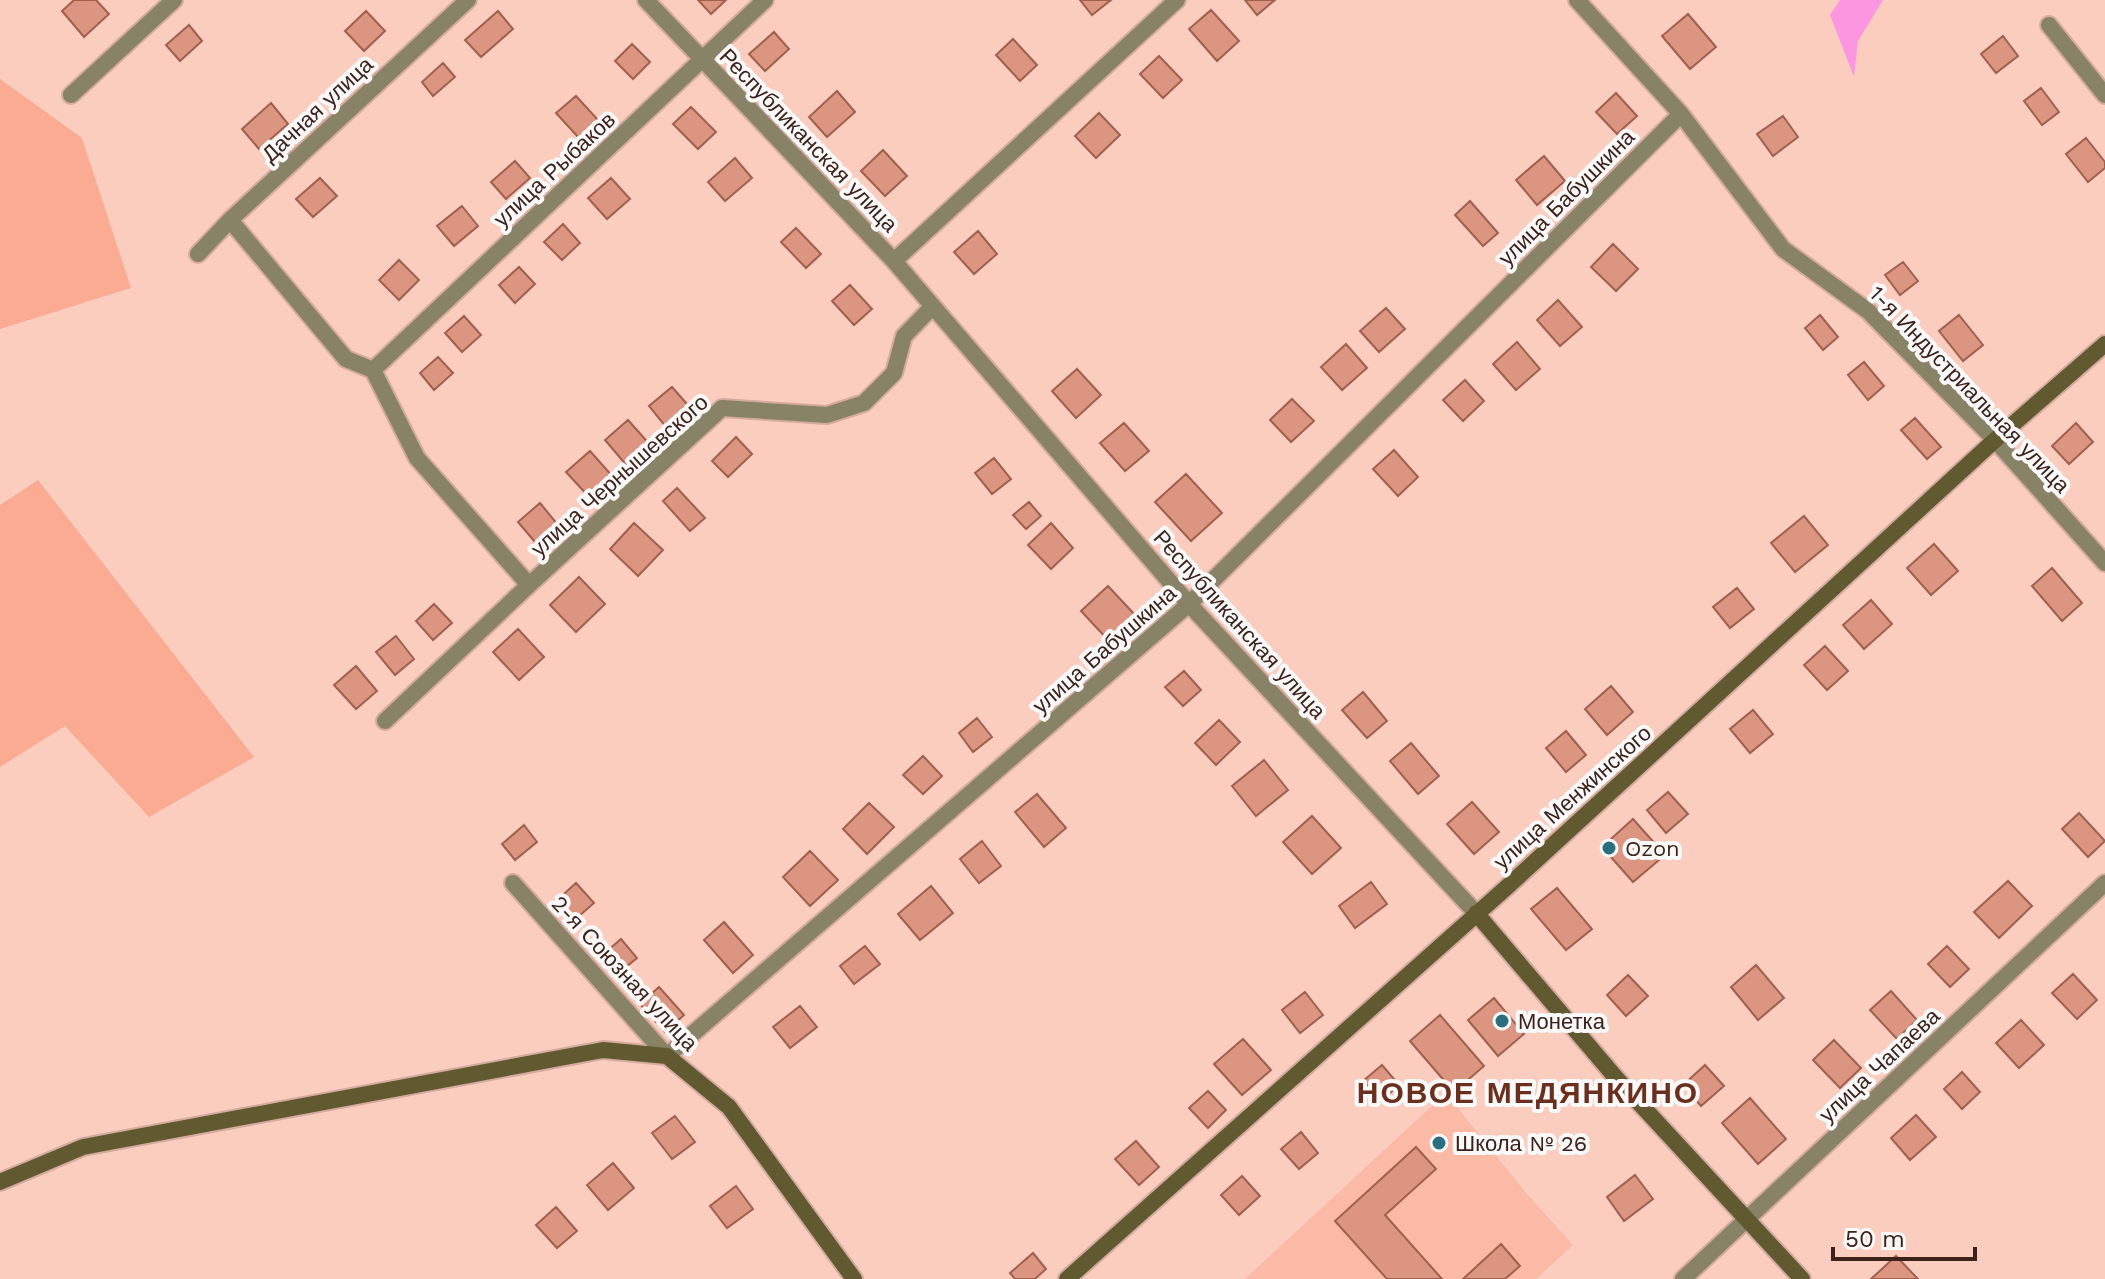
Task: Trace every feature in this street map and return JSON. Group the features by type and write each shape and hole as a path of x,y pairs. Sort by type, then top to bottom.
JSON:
{"main road":[{"name":"улица Менжинского","path":"1067,1279 2105,344"},
{"name":"Республиканская улица","path":"1476,913 1617,1079 1802,1279"},
{"path":"0,1182 83,1147 98,1144 603,1050 667,1056"},
{"name":"2-я Союзная улица","path":"667,1056 729,1107 854,1279"}],"street":[{"path":"71,95 174,0"},
{"name":"Дачная улица","path":"198,254 230,220 468,0"},
{"name":"Республиканская улица","path":"646,0 894,261 1189,604 1476,913"},
{"name":"улица Рыбаков","path":"373,370 765,0"},
{"path":"894,261 1177,0"},
{"name":"1-я Индустриальная улица","path":"1577,0 1681,114 1783,249 1868,311 1995,440 2105,563"},
{"path":"2049,25 2105,95"},
{"name":"улица Бабушкина","path":"667,1056 1189,604 1681,114"},
{"path":"230,220 346,359 373,370 417,458 529,585"},
{"name":"улица Чернышевского","path":"385,721 722,408 827,415 864,403 894,373 904,336 933,306"},
{"name":"2-я Союзная улица","path":"513,883 667,1056"},
{"name":"улица Чапаева","path":"1683,1279 2105,883"}],"shaded area":[{"path":"1840,0 1883,0 1858,41 1854,77 1830,15"},
{"path":"0,79 82,138 131,288 0,329"},
{"path":"38,480 254,757 149,817 65,726 0,767 0,505"},
{"name":"Школа № 26","path":"1446,1093 1526,1193 1573,1245 1536,1279 1245,1279"}],"building":[{"path":"74,0 96,0 109,14 84,37 62,11"},
{"path":"698,0 726,0 711,14"},
{"path":"1080,0 1111,0 1092,15"},
{"path":"1245,0 1275,0 1257,15"},
{"path":"1211,10 1239,41 1217,61 1189,29"},
{"path":"366,11 385,31 364,51 345,31"},
{"path":"498,11 513,29 481,57 465,40"},
{"path":"1688,14 1716,47 1690,69 1662,36"},
{"path":"189,25 202,41 180,61 166,45"},
{"path":"774,32 789,49 765,71 749,54"},
{"path":"2003,36 2018,56 1996,73 1981,54"},
{"path":"1013,39 1037,65 1020,81 996,55"},
{"path":"632,44 650,62 633,79 615,61"},
{"path":"1159,56 1182,80 1163,98 1140,74"},
{"path":"443,63 455,77 433,96 422,82"},
{"path":"2041,88 2059,112 2042,125 2024,101"},
{"path":"837,91 855,112 827,137 809,117"},
{"path":"1616,93 1637,116 1617,134 1596,112"},
{"path":"576,96 598,120 579,138 556,113"},
{"path":"271,103 288,124 259,149 242,129"},
{"path":"691,107 716,132 698,149 673,124"},
{"path":"1099,113 1120,135 1096,158 1075,136"},
{"path":"1783,116 1798,137 1773,156 1757,134"},
{"path":"2086,138 2105,162 2105,168 2088,182 2066,154"},
{"path":"883,150 907,176 885,196 861,171"},
{"path":"1544,156 1565,181 1537,205 1516,180"},
{"path":"735,158 752,178 725,201 708,182"},
{"path":"515,161 530,178 506,199 491,182"},
{"path":"320,178 337,196 313,217 296,199"},
{"path":"611,178 630,199 607,219 588,198"},
{"path":"1470,201 1498,233 1483,246 1455,215"},
{"path":"462,206 478,226 454,246 437,226"},
{"path":"563,224 580,243 562,260 544,242"},
{"path":"796,228 821,254 806,268 781,242"},
{"path":"978,231 997,254 974,274 954,252"},
{"path":"1613,244 1638,269 1616,291 1591,267"},
{"path":"399,260 419,280 399,300 379,280"},
{"path":"1903,262 1918,281 1900,295 1885,275"},
{"path":"519,267 535,284 515,303 499,285"},
{"path":"850,285 872,309 854,325 832,301"},
{"path":"1558,300 1582,327 1560,346 1537,320"},
{"path":"1386,308 1405,329 1379,352 1360,331"},
{"path":"1820,315 1838,337 1823,350 1805,328"},
{"path":"1959,315 1983,345 1963,361 1939,331"},
{"path":"464,316 481,335 462,352 445,333"},
{"path":"1517,342 1540,369 1516,390 1493,364"},
{"path":"1346,344 1367,368 1342,390 1321,367"},
{"path":"438,357 453,373 434,390 420,373"},
{"path":"1864,362 1884,386 1868,400 1848,375"},
{"path":"1077,369 1101,395 1076,418 1052,391"},
{"path":"1465,380 1484,401 1463,421 1443,400"},
{"path":"672,387 694,412 670,432 649,406"},
{"path":"1292,399 1314,421 1291,442 1270,420"},
{"path":"1915,418 1941,447 1927,459 1901,430"},
{"path":"628,420 652,447 628,467 605,440"},
{"path":"1124,423 1149,451 1125,471 1100,443"},
{"path":"2076,423 2093,442 2069,464 2052,446"},
{"path":"736,437 752,454 728,477 712,461"},
{"path":"1394,450 1418,477 1398,496 1373,469"},
{"path":"590,451 614,478 591,499 566,472"},
{"path":"994,458 1011,479 992,494 975,473"},
{"path":"1186,474 1222,513 1191,541 1155,502"},
{"path":"677,488 705,518 690,531 663,501"},
{"path":"1029,502 1041,516 1026,529 1013,515"},
{"path":"540,503 563,531 541,549 518,522"},
{"path":"1804,516 1828,545 1795,572 1771,543"},
{"path":"634,523 663,550 638,576 610,549"},
{"path":"1051,523 1073,548 1051,569 1028,545"},
{"path":"1934,544 1958,571 1931,595 1907,568"},
{"path":"2052,568 2082,603 2062,621 2032,586"},
{"path":"579,577 605,604 576,632 550,605"},
{"path":"1108,586 1136,616 1109,641 1081,611"},
{"path":"1737,588 1754,609 1730,628 1713,607"},
{"path":"1871,600 1892,624 1864,649 1843,625"},
{"path":"434,604 452,623 433,640 416,621"},
{"path":"518,629 544,657 519,680 493,652"},
{"path":"396,636 414,659 395,675 376,652"},
{"path":"1825,646 1848,671 1827,690 1804,665"},
{"path":"356,666 377,691 356,709 334,685"},
{"path":"1184,671 1201,690 1183,706 1165,687"},
{"path":"1611,686 1633,712 1607,735 1585,709"},
{"path":"1363,692 1387,721 1367,738 1342,710"},
{"path":"1753,710 1773,734 1750,753 1730,729"},
{"path":"977,718 992,737 973,752 959,733"},
{"path":"1219,720 1240,742 1216,765 1195,743"},
{"path":"1566,731 1586,755 1566,772 1546,748"},
{"path":"1411,743 1439,776 1418,794 1390,761"},
{"path":"923,756 942,776 923,794 903,775"},
{"path":"1264,760 1288,790 1256,816 1232,786"},
{"path":"1668,792 1688,814 1666,833 1647,810"},
{"path":"1037,794 1066,828 1044,847 1015,812"},
{"path":"1472,802 1499,832 1474,854 1447,824"},
{"path":"869,803 894,827 867,854 843,829"},
{"path":"2079,813 2105,841 2088,857 2062,829"},
{"path":"1312,816 1341,848 1312,874 1283,842"},
{"path":"1633,819 1665,855 1633,882 1602,847"},
{"path":"524,825 537,842 515,860 502,844"},
{"path":"982,841 1001,866 979,883 960,859"},
{"path":"810,851 838,880 810,906 783,877"},
{"path":"2008,881 2032,906 1999,938 1974,912"},
{"path":"1371,882 1387,904 1355,928 1339,906"},
{"path":"576,883 594,903 571,923 554,903"},
{"path":"931,886 953,913 920,940 898,914"},
{"path":"1557,888 1592,929 1566,950 1531,909"},
{"path":"724,922 753,955 733,973 704,940"},
{"path":"621,939 637,958 616,975 600,957"},
{"path":"865,946 880,964 854,984 840,966"},
{"path":"1947,946 1969,969 1950,987 1928,964"},
{"path":"1756,965 1784,998 1758,1020 1731,987"},
{"path":"2073,974 2097,1000 2077,1019 2052,993"},
{"path":"1628,975 1648,996 1626,1016 1607,995"},
{"path":"659,987 684,1015 665,1032 640,1004"},
{"path":"1891,991 1917,1020 1897,1039 1870,1010"},
{"path":"1305,992 1323,1015 1300,1033 1282,1010"},
{"path":"1494,998 1524,1034 1498,1056 1468,1020"},
{"path":"800,1006 817,1027 790,1048 773,1027"},
{"path":"1440,1015 1484,1066 1454,1092 1410,1041"},
{"path":"2021,1020 2044,1045 2019,1068 1996,1043"},
{"path":"1243,1039 1271,1070 1242,1095 1214,1064"},
{"path":"1834,1040 1861,1068 1840,1088 1813,1060"},
{"path":"1382,1065 1399,1085 1381,1101 1363,1081"},
{"path":"1705,1065 1724,1086 1701,1106 1683,1085"},
{"path":"1962,1072 1980,1092 1962,1109 1944,1089"},
{"path":"1208,1091 1226,1110 1208,1128 1189,1108"},
{"path":"1750,1098 1786,1139 1758,1164 1722,1123"},
{"path":"1916,1115 1936,1137 1910,1160 1891,1138"},
{"path":"675,1116 695,1142 672,1159 652,1133"},
{"path":"1301,1132 1318,1153 1299,1169 1281,1149"},
{"path":"1136,1141 1159,1167 1139,1185 1115,1159"},
{"path":"1416,1147 1436,1169 1385,1215 1442,1279 1387,1279 1335,1221"},
{"path":"613,1163 634,1188 608,1210 587,1185"},
{"path":"1635,1175 1653,1199 1624,1221 1607,1197"},
{"path":"1242,1176 1260,1196 1239,1215 1221,1195"},
{"path":"736,1186 753,1209 727,1228 710,1206"},
{"path":"556,1207 577,1231 557,1248 536,1225"},
{"path":"1501,1244 1520,1266 1505,1279 1463,1279"},
{"path":"1033,1253 1046,1269 1035,1279 1015,1279 1010,1273"},
{"path":"1896,1256 1918,1279 1871,1279"}],"place":[{"name":"Ozon","path":"1609,848"},
{"name":"Монетка","path":"1502,1021"},
{"name":"Школа № 26","path":"1439,1143"}],"district":[{"name":"НОВОЕ МЕДЯНКИНО","path":"1528,1093"}]}
